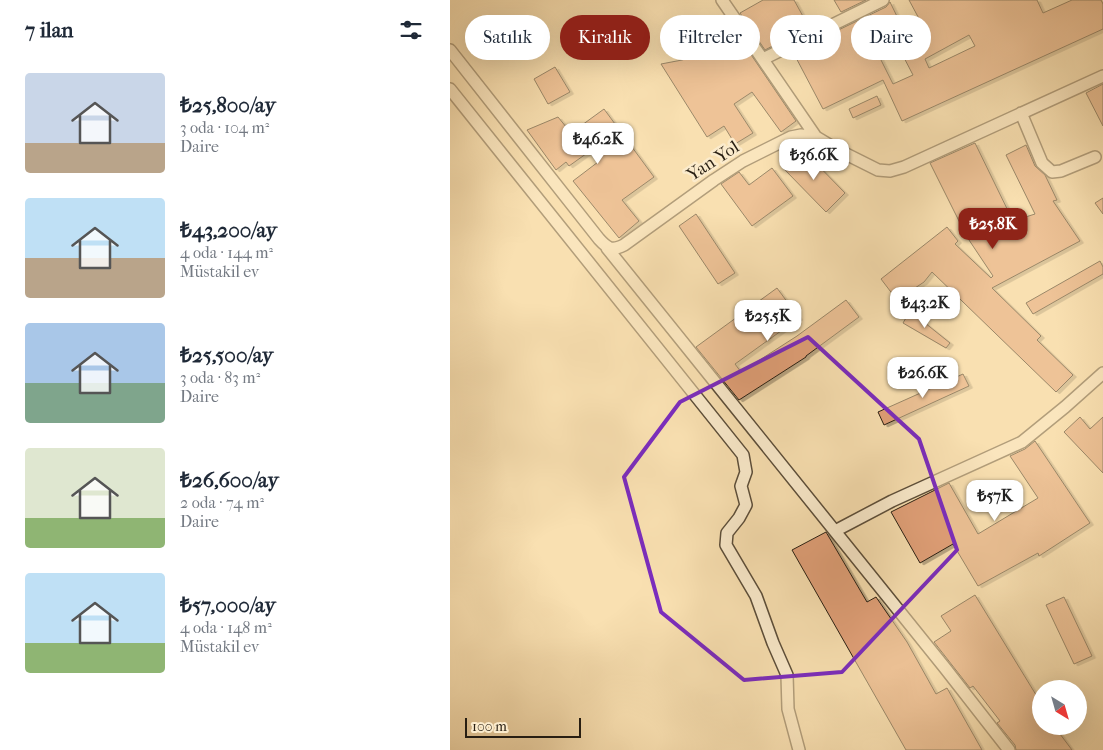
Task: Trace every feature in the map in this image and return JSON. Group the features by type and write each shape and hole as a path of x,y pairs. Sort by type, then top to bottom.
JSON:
{"street":[{"path":"722,0 816,137"},
{"path":"763,59 883,0"},
{"path":"450,50 1009,750"},
{"name":"Yan Yol","path":"607,248 614,250 624,245 743,161 791,137 801,135 816,137 865,165 878,170 890,171 904,167 1103,76"},
{"path":"450,89 743,455 746,472 741,486 746,505 739,518 727,532 726,545 756,596 787,675 788,709 799,750"},
{"path":"1021,113 1042,163 1052,172 1061,172 1095,157"},
{"path":"835,531 892,502 1022,442 1103,373"}],"highlighted area":[{"path":"808,337 919,439 957,550 842,672 744,680 661,612 624,477 680,402"}],"building":[{"path":"763,0 794,0 802,15 770,15 770,47 765,50 760,43 760,15 741,15 740,13"},
{"path":"834,0 866,0 841,12"},
{"path":"909,0 1037,0 1043,13 1072,0 1101,0 1103,4 1103,29 902,121 883,80 823,109 797,60 841,60 841,29 851,24 851,60 881,60 893,84 913,75 905,60 925,60 929,68 975,46 969,35 931,56 931,15 917,15"},
{"path":"890,2 896,15 869,15 886,7"},
{"path":"682,60 755,60 796,121 781,132 752,92 734,104 753,133 735,144 724,126 707,137 661,64"},
{"path":"555,67 570,92 548,104 534,79"},
{"path":"1103,84 1103,126 1086,93"},
{"path":"877,96 881,105 853,118 849,109"},
{"path":"604,109 654,177 622,200 639,221 619,238 573,181 598,162 590,151 569,166 566,162 556,170 527,130 558,117 571,133"},
{"path":"975,143 1013,221 1035,214 1006,155 1026,145 1035,166 1045,175 1057,200 1053,201 1080,241 992,288 1041,336 1037,340 1073,375 1056,392 932,272 924,282 897,300 881,279 947,227 958,241 955,244 991,278 993,276 967,237 995,227 988,212 961,225 930,163"},
{"path":"803,150 845,193 826,212 784,169"},
{"path":"772,168 793,196 752,226 721,184 739,172 749,185"},
{"path":"1103,198 1103,214 1095,203"},
{"path":"696,214 735,273 718,284 679,226"},
{"path":"1100,261 1103,267 1103,274 1033,314 1026,303"},
{"path":"777,288 799,318 735,364 741,372 797,336 846,300 859,317 806,357 739,400 696,347"},
{"path":"910,311 950,343 946,348 903,323"},
{"path":"963,374 969,386 884,425 878,412"},
{"path":"1080,417 1090,429 1103,417 1103,473 1064,432"},
{"path":"1035,441 1090,523 1039,556 1038,553 978,586 953,544 920,563 891,512 949,483 978,534 1038,498 1010,456 1025,449"},
{"path":"826,532 867,602 876,597 907,642 936,694 947,688 982,750 906,750 792,550"},
{"path":"975,595 1032,688 1032,735 1061,735 1072,750 1016,750 1015,745 997,723 1000,721 973,686 970,688 934,642 951,631 941,616"},
{"path":"1064,597 1092,656 1074,664 1046,605"}]}
